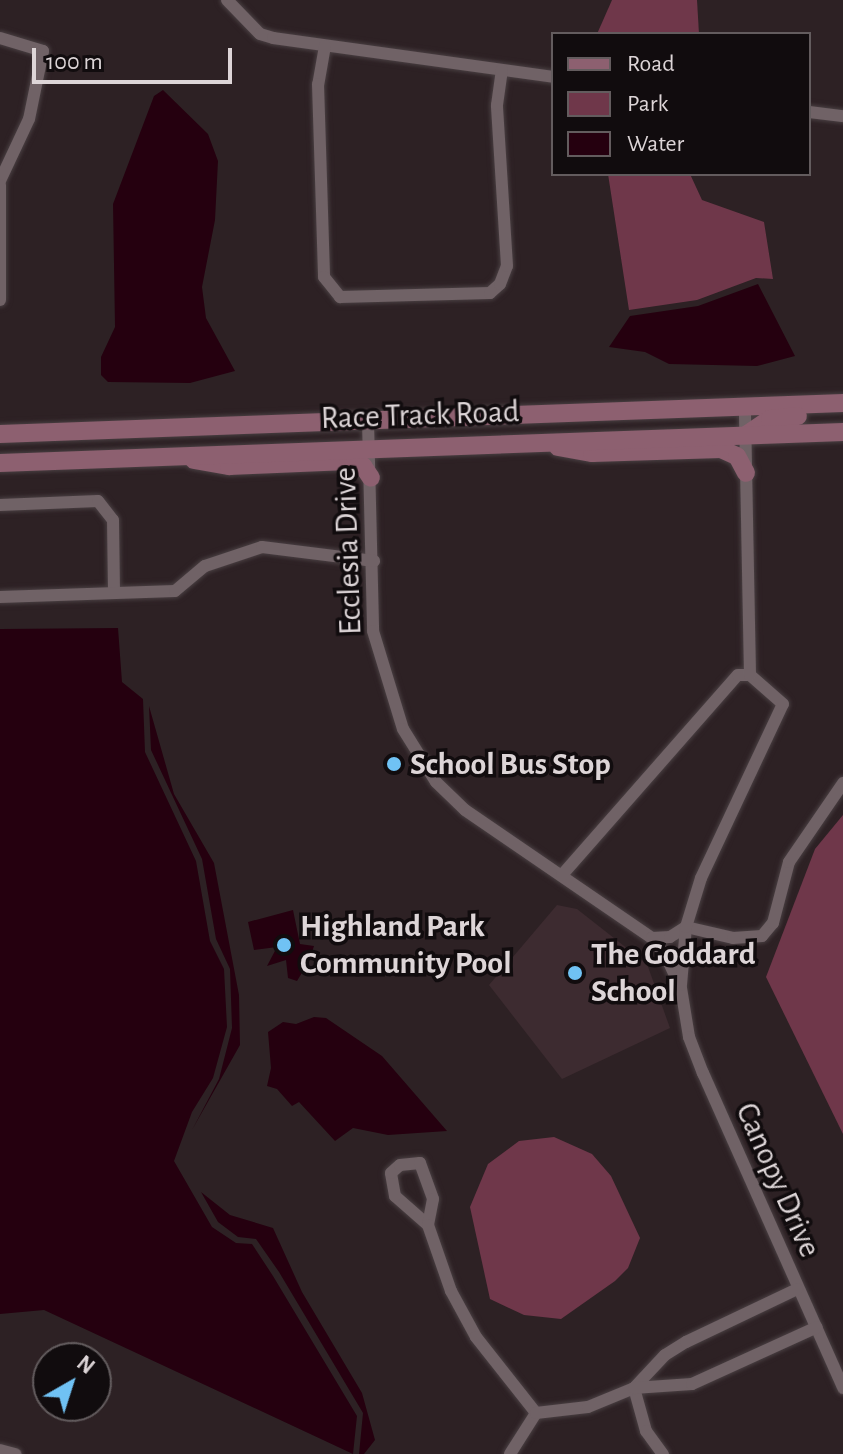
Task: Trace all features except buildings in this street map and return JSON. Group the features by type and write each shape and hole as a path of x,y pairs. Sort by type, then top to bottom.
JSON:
{"main road":[{"name":"Race Track Road","path":"0,434 843,403"},
{"path":"746,435 781,416 843,414"},
{"name":"Race Track Road","path":"0,463 164,454 843,432"},
{"path":"540,441 592,453 721,449 737,456 746,473"},
{"path":"164,454 229,466 348,461 363,466 371,478"}],"street":[{"path":"227,0 260,34 325,46 551,77"},
{"path":"0,38 43,51 29,119 0,183 0,300"},
{"path":"325,46 318,84 324,277 340,297 490,293 500,284 507,266 497,105 502,70"},
{"path":"811,112 843,116"},
{"path":"562,875 738,675 750,675 745,406"},
{"name":"Ecclesia Drive","path":"368,421 374,561 373,631 403,729 423,764 465,810 652,938"},
{"path":"0,505 98,501 113,520 114,593"},
{"path":"0,597 175,591 205,566 262,547 374,561"},
{"name":"Canopy Drive","path":"750,675 783,704 701,878 686,927 681,988 689,1037 703,1073 843,1388"},
{"path":"652,938 670,937 686,927 733,938 762,936 773,923 789,862 843,783"},
{"name":"Canopy Drive","path":"652,938 681,988"},
{"path":"428,1225 433,1199 429,1181 420,1163 400,1165 391,1173 395,1196 428,1225 451,1291 472,1330 536,1413"},
{"path":"634,1388 676,1348 797,1289"},
{"path":"536,1413 588,1407 634,1388 692,1384 817,1327"},
{"path":"634,1388 646,1431 663,1454"},
{"path":"510,1454 536,1413"},
{"path":"0,1450 15,1454"}],"shaded area":[{"path":"557,905 577,909 647,964 670,1028 562,1079 489,985"}],"green space":[{"path":"612,0 697,0 699,32 598,32"},
{"path":"608,176 691,176 702,200 764,222 773,279 756,278 697,300 629,310"},
{"path":"843,815 843,1134 766,977 815,849"},
{"path":"554,1137 592,1154 611,1176 640,1238 628,1268 615,1281 561,1319 524,1315 490,1299 470,1207 488,1164 519,1141"}],"water":[{"path":"163,90 208,134 218,161 215,220 202,287 206,318 235,371 190,383 108,382 101,375 101,357 115,327 113,204 154,96"},
{"path":"758,284 795,356 757,366 669,364 645,352 609,347 630,316 698,306"},
{"path":"118,628 122,682 143,699 145,752 196,861 210,941 224,969 227,1027 213,1078 192,1112 174,1161 212,1227 236,1243 252,1244 273,1276 357,1416 353,1454 44,1310 0,1314 0,629"},
{"path":"149,706 174,794 214,863 239,995 240,1045 192,1130 219,1079 232,1028 230,969 216,939 202,859 151,750"},
{"name":"Highland Park Community Pool","path":"293,910 300,944 314,946 311,955 299,957 303,971 297,981 288,978 286,960 267,966 277,947 254,950 248,922"},
{"path":"314,1017 326,1018 382,1056 447,1131 388,1135 353,1128 335,1141 299,1102 292,1106 277,1089 267,1086 271,1068 268,1032 283,1022 296,1024"},
{"path":"201,1192 230,1215 273,1228 302,1292 362,1393 375,1440 364,1454 359,1454 363,1413 279,1272 256,1239 238,1237 218,1222"}],"place":[{"name":"School Bus Stop","path":"394,764"},
{"name":"Highland Park Community Pool","path":"284,945"},
{"name":"The Goddard School","path":"575,973"}]}
